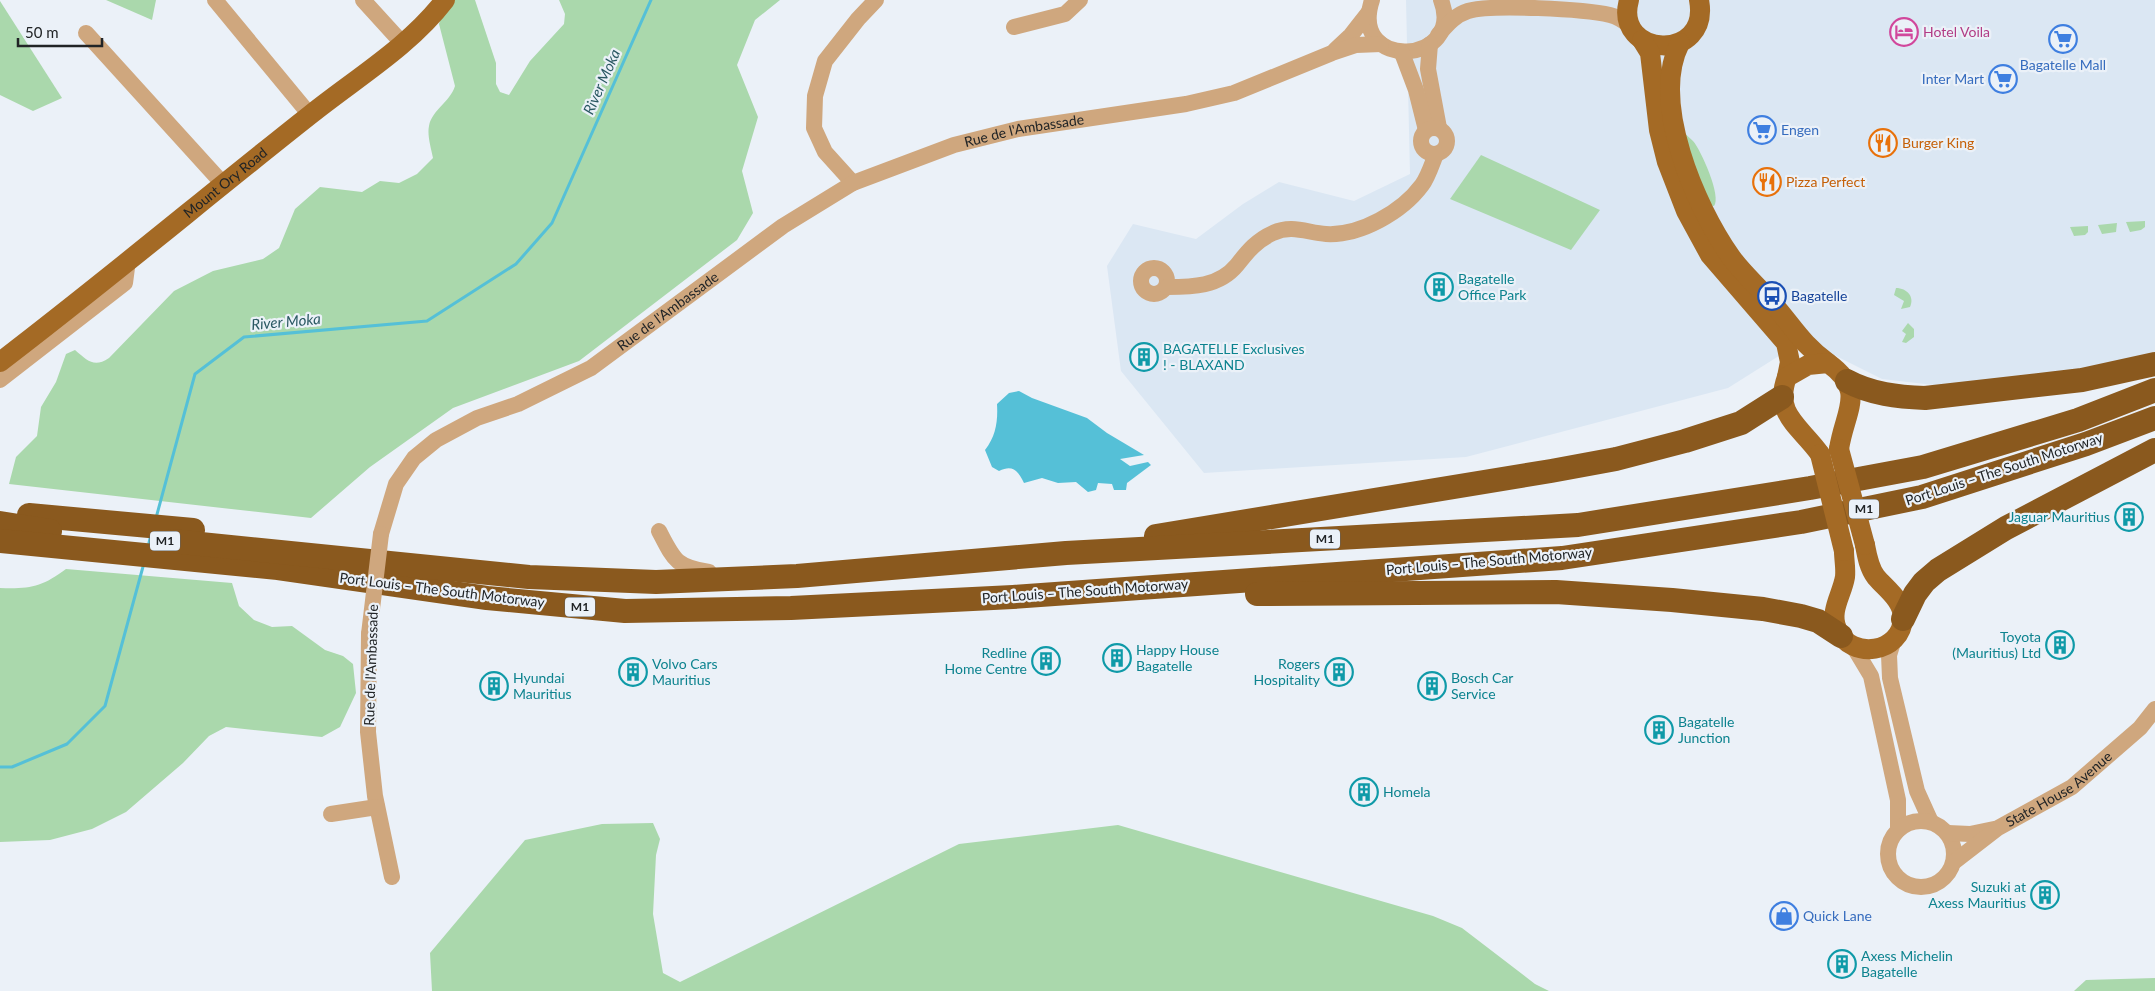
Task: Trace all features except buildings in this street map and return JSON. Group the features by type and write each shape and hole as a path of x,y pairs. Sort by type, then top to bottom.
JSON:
{"highway":[{"path":"1848,381 1863,389 1925,398 2082,380 2155,364"},
{"path":"1066,553 1109,544 1551,471 1616,458 1684,441 1741,423 1784,387"},
{"name":"Port Louis – The South Motorway","path":"0,541 46,537 281,560 479,570 529,577 656,582 797,576 1066,553 1578,525 1810,488 1923,466 2078,420 2155,390"},
{"name":"Port Louis – The South Motorway","path":"281,560 487,598 625,611 791,608 1014,597 1562,558 1801,522 1922,497 2086,444 2155,418"},
{"path":"1898,629 1915,594 1924,582 1938,570 2006,528 2155,450"},
{"path":"0,511 46,537"},
{"name":"Port Louis – The South Motorway","path":"0,523 46,537"},
{"path":"0,550 46,537 281,560"},
{"path":"1014,597 1556,592 1763,609 1818,621 1847,641"}],"main road":[{"name":"Mount Ory Road","path":"0,362 310,115 403,44 429,20 445,0"},
{"path":"1629,0 1627,16 1650,53 1659,130 1674,184 1696,232 1710,255 1786,343 1790,362 1784,387 1786,413 1820,454 1844,551 1845,575 1834,611 1837,629 1847,641 1870,650 1879,648 1898,629 1898,602 1875,576 1867,560 1865,545 1839,449 1850,402 1851,393 1848,381 1810,350 1774,305 1731,257 1699,199 1684,162 1676,133 1670,97 1670,71 1680,43"},
{"path":"1636,33 1660,46 1680,43 1689,37 1699,20 1699,0"},
{"path":"1784,387 1808,365 1828,363"}],"street":[{"path":"215,0 310,115"},
{"path":"363,0 403,44"},
{"path":"853,183 825,152 814,128 815,96 825,61 858,18 876,0"},
{"path":"1014,28 1065,14 1080,0"},
{"path":"1432,129 1428,69 1434,40 1443,23 1444,12 1440,0"},
{"path":"1370,6 1369,24 1374,35 1381,44 1391,50 1402,53 1420,51 1434,40 1454,18 1468,11 1481,9 1558,10 1610,15 1636,33"},
{"path":"1332,53 1351,35 1370,6"},
{"path":"86,33 224,185"},
{"name":"Rue de l'Ambassade","path":"392,877 377,807 368,732 370,634 381,534 396,484 414,458 436,440 477,418 518,404 591,368 782,226 853,183 954,145 1018,130 1186,104 1234,93 1356,45 1381,44"},
{"path":"1167,287 1194,287 1218,280 1235,267 1247,250 1275,232 1296,228 1326,234 1350,230 1384,219 1405,204 1423,184 1436,154 1444,150 1447,142 1445,134 1432,129 1402,53"},
{"path":"0,380 125,283 128,260"},
{"path":"659,531 672,556 688,569 720,573 797,576"},
{"path":"1898,629 1889,655 1890,678 1917,791 1931,822 1948,833 1970,834 1998,828"},
{"path":"1847,641 1871,676 1898,800 1898,830"},
{"name":"State House Avenue","path":"1954,862 1998,828 2072,788 2140,728 2155,708"},
{"path":"331,814 377,807"},
{"path":"1931,822 1913,822 1898,830 1890,841 1888,861 1898,878 1910,886 1929,887 1944,878 1954,862 1953,843 1948,833"}],"shaded area":[{"name":"Bagatelle","path":"1406,0 2155,0 2155,355 1968,389 1882,379 1804,340 1728,388 1466,457 1204,473 1121,371 1107,266 1133,224 1196,239 1243,204 1279,182 1354,201 1410,174"}],"green space":[{"path":"106,0 156,0 152,20"},
{"path":"454,0 475,0 496,63 496,84 500,92 509,95 530,61 564,24 565,14 559,0 780,0 755,20 737,65 758,117 742,171 753,213 737,240 579,361 453,408 370,467 311,518 9,484 16,457 37,436 41,407 56,382 66,354 75,350 91,362 99,363 104,361 174,291 213,271 263,259 279,248 295,209 320,187 362,192 380,181 399,183 417,174 433,158 429,126 434,115 453,92 455,86 439,24 442,14"},
{"path":"0,1 62,98 33,111 0,95"},
{"path":"1681,130 1697,146 1705,163 1715,193 1716,201 1714,206 1709,205"},
{"path":"1481,155 1600,210 1571,250 1450,199"},
{"path":"2145,221 2145,227 2141,230 2130,232 2126,222"},
{"path":"2117,223 2116,232 2102,234 2098,225"},
{"path":"2088,226 2088,232 2085,235 2074,236 2070,227"},
{"path":"1896,288 1907,291 1911,297 1910,307 1901,309 1904,301 1894,295"},
{"path":"1908,323 1914,329 1914,337 1906,343 1902,342 1906,334 1902,331"},
{"path":"66,569 232,583 239,606 254,620 272,627 292,626 325,650 343,656 353,664 356,693 340,727 322,737 226,727 209,736 183,763 126,812 92,829 50,840 0,842 0,588 35,586 50,580"},
{"path":"653,823 660,839 656,855 653,914 663,973 680,982 959,844 1118,825 1433,916 1462,928 1535,984 1549,991 432,991 430,953 525,840 602,824"},
{"path":"2155,978 2155,991 2074,991 2086,980"}],"water":[{"path":"1019,391 1032,398 1087,418 1107,433 1144,455 1120,459 1130,466 1148,462 1151,465 1127,483 1126,490 1114,490 1112,484 1098,483 1096,490 1088,492 1076,482 1058,483 1042,478 1024,483 1020,475 1014,470 1008,468 999,471 992,467 985,450 996,428 997,404 1009,393"}],"waterway":[{"name":"River Moka","path":"156,518 195,374 244,337 427,321 516,264 552,223 651,0"},
{"name":"River Moka","path":"148,547 151,534"},
{"name":"River Moka","path":"0,767 12,767 67,744 105,706 144,563"}],"place":[{"name":"Hotel Voila","path":"1904,32"},
{"name":"Bagatelle Mall","path":"2063,39"},
{"name":"Inter Mart","path":"2003,79"},
{"name":"Engen","path":"1762,130"},
{"name":"Burger King","path":"1883,143"},
{"name":"Pizza Perfect","path":"1767,182"},
{"name":"Bagatelle Office Park","path":"1439,287"},
{"name":"Bagatelle","path":"1772,296"},
{"name":"BAGATELLE Exclusives ! - BLAXAND","path":"1144,357"},
{"name":"Jaguar Mauritius","path":"2129,517"},
{"name":"Toyota (Mauritius) Ltd","path":"2060,645"},
{"name":"Happy House Bagatelle","path":"1117,658"},
{"name":"Redline Home Centre","path":"1046,661"},
{"name":"Volvo Cars Mauritius","path":"633,672"},
{"name":"Rogers Hospitality","path":"1339,672"},
{"name":"Hyundai Mauritius","path":"494,686"},
{"name":"Bosch Car Service","path":"1432,686"},
{"name":"Bagatelle Junction","path":"1659,730"},
{"name":"Homela","path":"1364,792"},
{"name":"Suzuki at Axess Mauritius","path":"2045,895"},
{"name":"Quick Lane","path":"1784,916"},
{"name":"Axess Michelin Bagatelle","path":"1842,964"}]}
